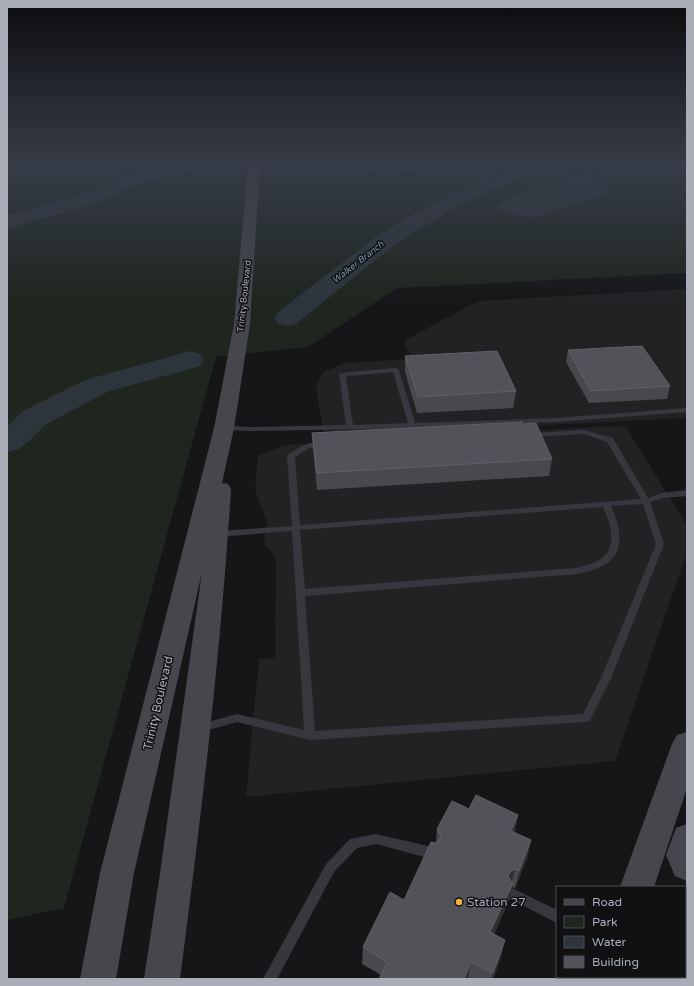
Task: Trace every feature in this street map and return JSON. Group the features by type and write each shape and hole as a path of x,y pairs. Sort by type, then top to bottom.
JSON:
{"main road":[{"name":"Trinity Boulevard","path":"98,979 118,873 224,428 242,324 251,210"},
{"name":"Trinity Boulevard","path":"162,979 217,534 224,428"},
{"path":"637,886 687,744"},
{"path":"687,839 682,855 687,865"}],"lane":[{"path":"350,427 342,374 396,370 412,425"},
{"path":"224,428 252,429 350,427 556,420 687,410"},
{"path":"194,729 237,718 310,736 586,718 606,678 660,544 646,501 610,440 584,432 520,435"},
{"path":"310,736 291,456 307,446 331,445"},
{"path":"217,534 646,501 662,496 687,493"},
{"path":"301,592 577,571 603,562 615,546 616,526 606,504"},
{"path":"270,979 330,868 354,843 376,839 432,853"},
{"path":"512,894 556,916"}],"shaded area":[{"path":"687,289 687,418 324,436 316,387 322,373 344,363 411,359 404,341 478,301"},
{"path":"609,426 626,427 687,526 687,552 615,761 246,797 259,659 275,658 276,557 264,544 267,522 255,490 258,456 284,445"}],"green space":[{"path":"7,210 687,210 687,273 397,288 308,347 216,357 64,908 7,920"}],"water":[{"path":"502,210 558,210 536,217 513,215"}],"building":[{"path":"642,346 670,386 591,391 568,350"},
{"path":"497,351 516,391 418,397 405,356"},
{"path":"522,422 523,424 536,423 552,459 317,473 312,433"},
{"name":"Station 27","path":"476,795 518,815 511,831 531,840 519,871 515,869 511,871 508,876 513,883 490,932 505,940 493,973 471,962 464,979 379,979 387,962 363,947 390,892 404,900 431,842 435,843 439,841 441,836 437,829 452,801 469,809"}],"waterway":[{"path":"7,222 50,210"},
{"name":"Walker Branch","path":"287,318 381,244 436,210"},
{"name":"Walker Branch","path":"7,442 18,434 34,418 96,386 190,360"}],"place":[{"name":"Station 27","path":"459,902"}]}
